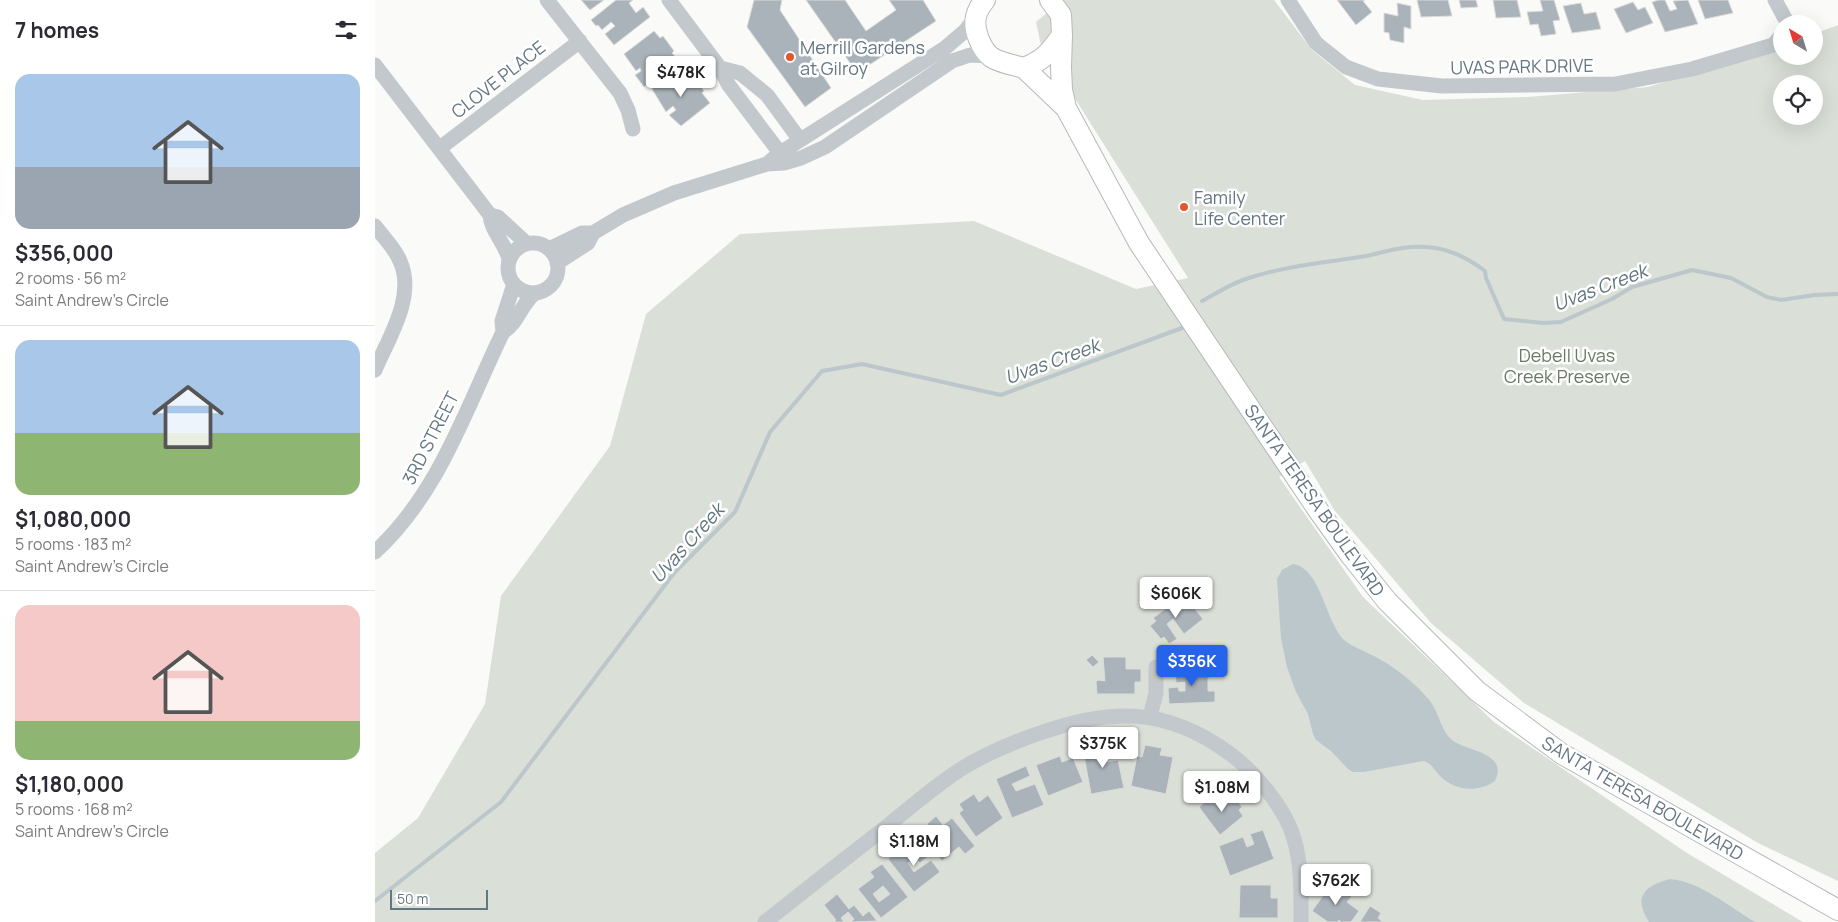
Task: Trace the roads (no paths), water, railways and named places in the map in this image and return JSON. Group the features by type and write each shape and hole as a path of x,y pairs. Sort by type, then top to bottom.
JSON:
{"main road":[{"path":"979,6 977,34 982,46 990,56 1024,68 1039,62 1050,53 1060,13"},
{"name":"SANTA TERESA BOULEVARD","path":"1060,13 1062,90 1066,108 1139,243 1318,510 1387,601 1477,691 1562,754 1838,910"},
{"name":"SANTA TERESA BOULEVARD","path":"1024,68 1066,108"}],"street":[{"path":"547,0 620,93 628,110 633,129"},
{"path":"669,0 720,68 728,84 780,153"},
{"name":"UVAS PARK DRIVE","path":"1288,0 1316,43 1346,67 1379,79 1442,86 1615,84 1692,68 1773,45"},
{"path":"1775,0 1783,15"},
{"path":"767,164 780,153 945,48 965,30 979,6"},
{"name":"CLOVE PLACE","path":"440,148 580,40"},
{"path":"549,249 582,233 593,233 649,203 674,193 767,164 784,163 801,158 825,146 952,61 970,55 990,56"},
{"path":"375,65 490,215 491,223 503,242 509,259"},
{"path":"720,68 739,73 767,95 800,140"},
{"path":"749,112 767,95"},
{"path":"490,215 498,217 526,244"},
{"path":"375,226 400,260 406,277 406,290 404,304 375,370"},
{"path":"557,262 588,243 593,233"},
{"path":"526,244 542,244 549,249 555,255 557,262 555,278 551,285 535,293 521,290 509,277 507,269 509,259 519,247 526,244"},
{"name":"3RD STREET","path":"375,552 413,509 435,476 455,438 503,332 502,321 514,284"},
{"name":"3RD STREET","path":"503,332 511,327 525,303 535,293"},
{"path":"1150,717 1156,693 1156,667"},
{"path":"765,922 950,777 974,761 1015,742 1072,723 1111,716 1150,717 1190,729 1207,738 1237,759 1262,783 1279,809 1294,838 1298,858 1301,922"}],"waterway":[{"name":"Uvas Creek","path":"1202,301 1238,282 1273,271 1418,247 1450,252 1465,258 1485,271 1486,278 1504,319 1543,323 1561,322 1612,299 1632,287 1692,270 1731,278 1767,297 1781,300 1838,294"},
{"name":"Uvas Creek","path":"375,901 501,802 674,573 735,512 770,432 822,371 862,364 1001,395 1182,328"}],"place":[{"name":"Merrill Gardens at Gilroy","path":"790,57"},
{"name":"Family Life Center","path":"1184,207"}],"park label":[{"name":"Debell Uvas Creek Preserve","path":"1567,365"}]}
